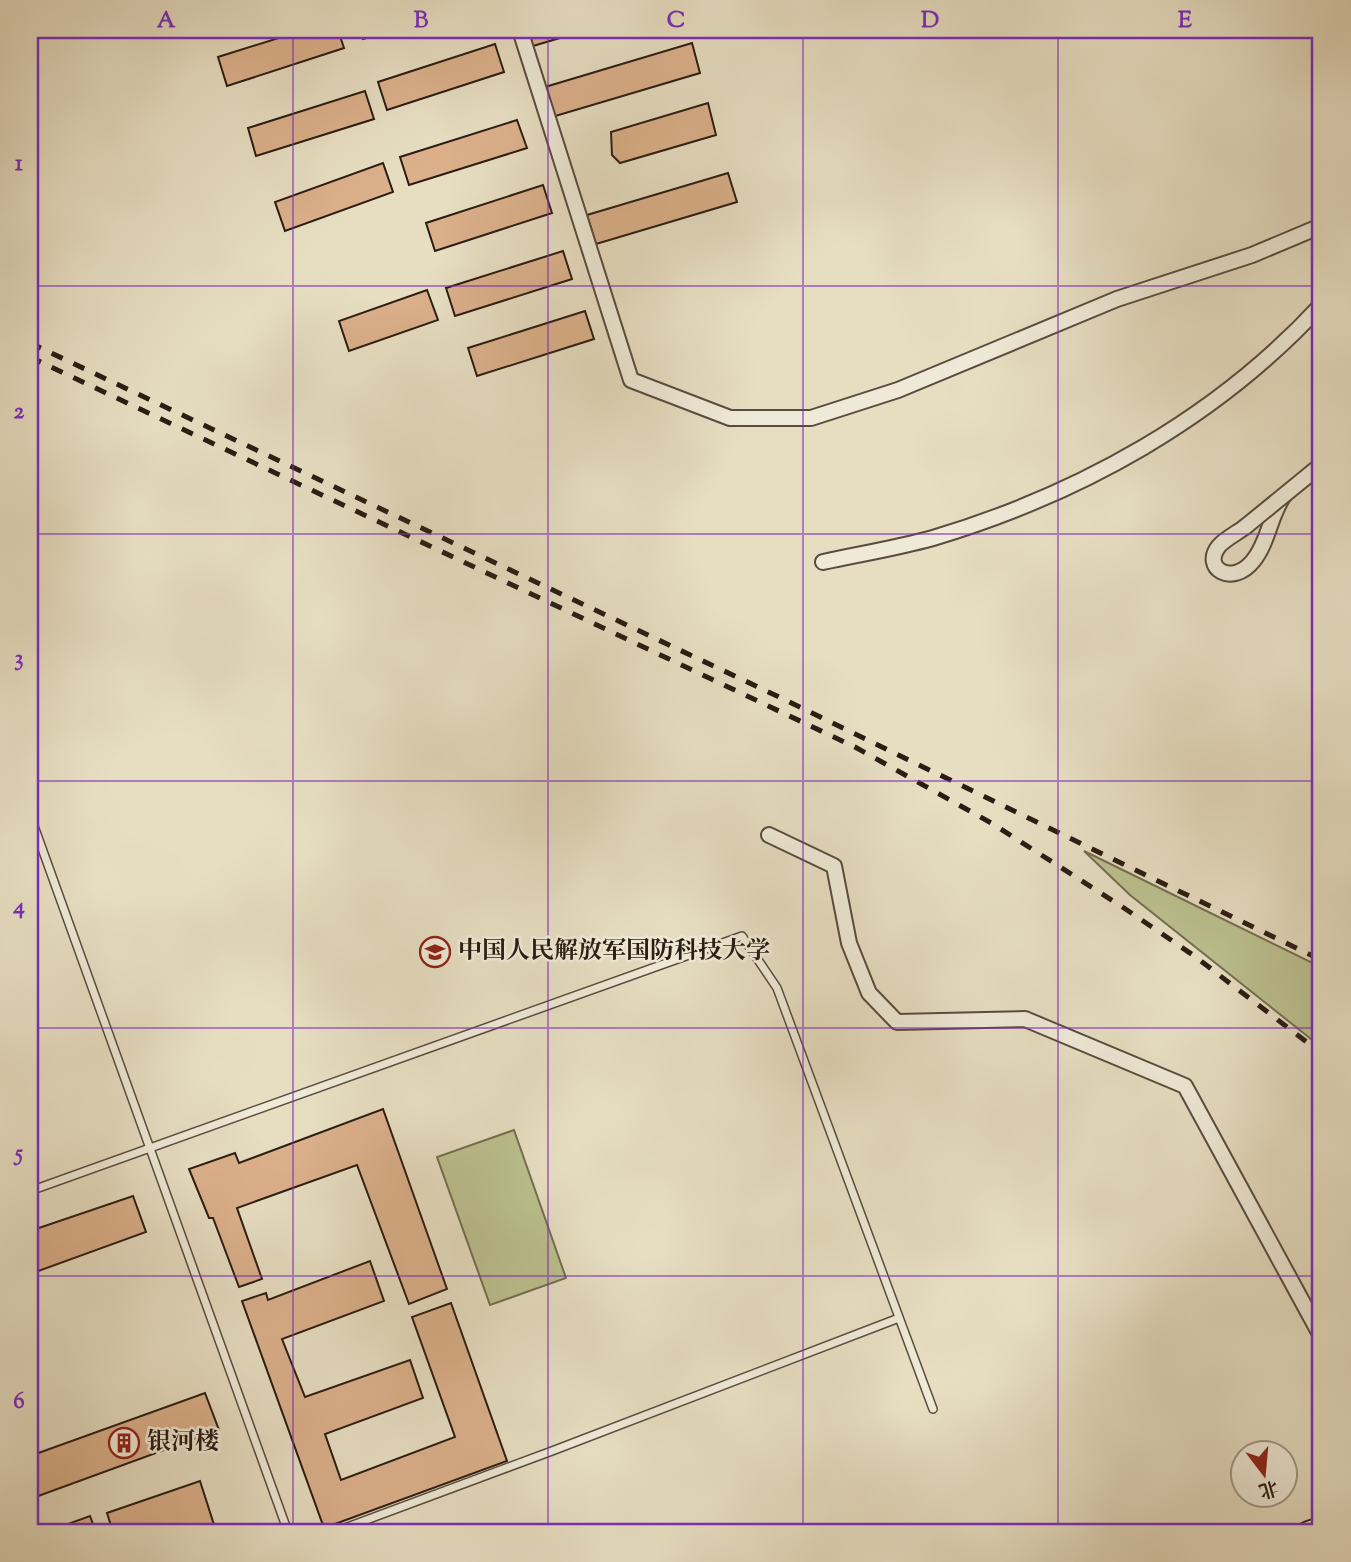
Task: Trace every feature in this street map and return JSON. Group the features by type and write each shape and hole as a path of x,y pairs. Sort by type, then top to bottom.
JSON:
{"street":[{"path":"520,30 631,380 730,418 811,418 898,390 1117,299 1252,255 1321,226"},
{"path":"823,562 931,538 1026,506 1121,461 1200,412 1291,338 1321,305"},
{"path":"1321,465 1245,527 1219,545 1214,555 1218,569 1230,575 1243,572 1255,559 1275,509 1290,487 1321,465"},
{"path":"769,835 834,866 849,943 864,981 869,993 897,1022 1026,1019 1185,1086 1321,1336"},
{"path":"1307,1532 1321,1527"}],"lane":[{"path":"30,815 288,1532"},
{"path":"30,1191 741,936 776,988 933,1409"},
{"path":"334,1532 899,1318"}],"green space":[{"path":"1084,851 1321,967 1321,1047 1130,895"},
{"path":"514,1130 566,1278 490,1305 437,1157"}],"building":[{"path":"304,30 338,30 344,48 227,86 218,57"},
{"path":"360,30 393,30 363,39"},
{"path":"528,30 587,30 533,46"},
{"path":"692,43 700,73 552,117 545,87"},
{"path":"495,44 504,72 387,110 378,82"},
{"path":"365,91 374,119 256,156 248,128"},
{"path":"708,103 716,135 620,163 612,155 611,132"},
{"path":"517,120 527,148 409,185 400,157"},
{"path":"383,163 393,192 285,231 275,202"},
{"path":"728,173 737,202 596,244 587,215"},
{"path":"543,185 552,213 435,251 426,223"},
{"path":"563,251 572,279 455,316 446,288"},
{"path":"427,290 438,320 349,351 339,321"},
{"path":"585,311 594,339 477,376 468,348"},
{"path":"383,1109 447,1289 409,1304 357,1165 237,1208 262,1279 239,1287 213,1218 209,1218 189,1169 235,1153 239,1163"},
{"path":"133,1196 146,1232 30,1274 30,1231"},
{"path":"370,1261 384,1301 282,1339 305,1397 410,1360 423,1398 325,1434 341,1480 455,1437 412,1317 451,1303 507,1461 324,1528 242,1301 266,1293 268,1300"},
{"name":"银河楼","path":"205,1393 219,1430 30,1499 30,1456"},
{"path":"200,1481 216,1531 187,1532 185,1526 170,1531 169,1527 154,1532 113,1532 107,1513"},
{"path":"90,1516 96,1532 46,1532"}],"railway":[{"path":"30,343 777,696 1321,960"},
{"path":"30,357 855,747 993,824 1121,906 1193,955 1321,1053"}],"place":[{"name":"中国人民解放军国防科技大学","path":"435,952"},
{"name":"银河楼","path":"124,1443"}]}
